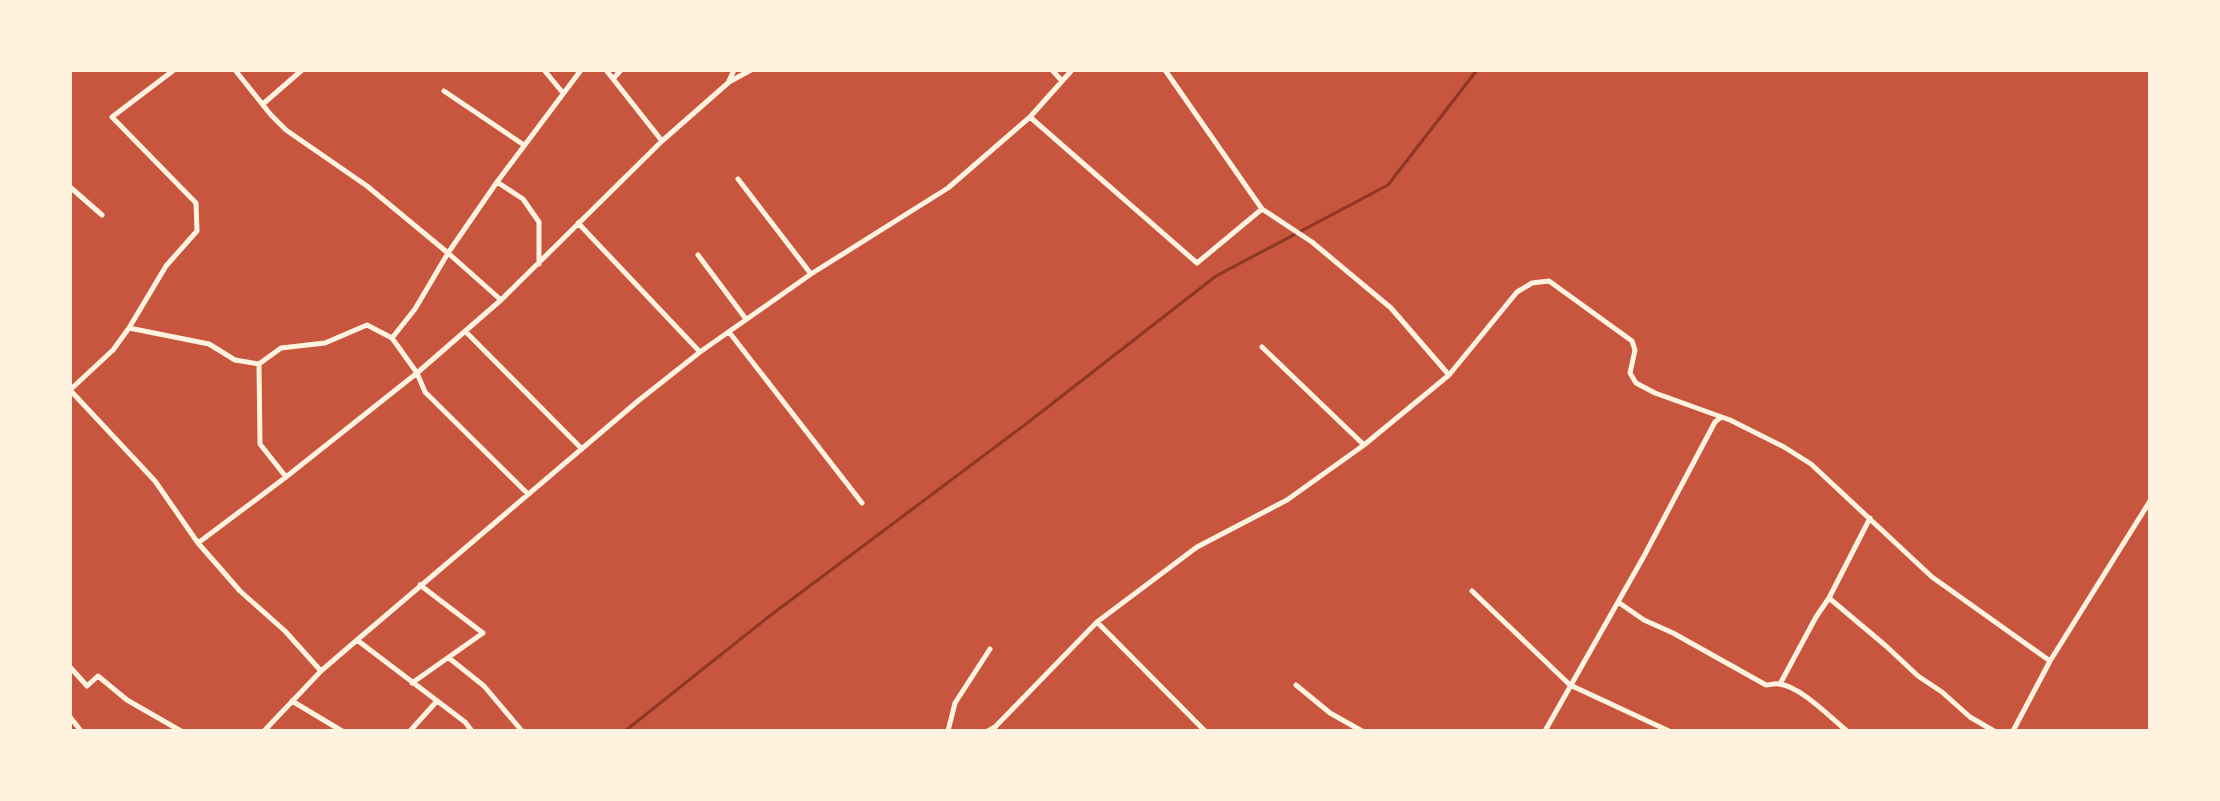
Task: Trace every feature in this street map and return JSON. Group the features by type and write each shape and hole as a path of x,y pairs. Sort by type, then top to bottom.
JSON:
{"street":[{"path":"174,70 112,117 196,203 197,231 166,266 113,350 70,390 155,481 198,543 240,591 285,631 321,671"},
{"path":"235,70 286,130 367,186 501,300"},
{"path":"263,104 302,70"},
{"path":"544,70 563,93"},
{"path":"392,338 415,309 448,253 497,182 581,70"},
{"path":"606,70 662,141"},
{"path":"613,79 621,70"},
{"path":"728,83 734,70"},
{"path":"198,543 417,373 501,300 662,141 728,83 751,70"},
{"path":"1052,70 1062,81"},
{"path":"275,731 267,729 321,671 638,401 700,352 811,274 948,188 1030,117 1072,70"},
{"path":"1165,70 1262,209 1312,242 1391,308 1449,375"},
{"path":"444,91 524,145"},
{"path":"1030,117 1197,263 1262,209"},
{"path":"738,179 811,274"},
{"path":"497,182 523,199 539,222 539,264"},
{"path":"70,187 102,215"},
{"path":"578,223 700,352"},
{"path":"698,255 746,319"},
{"path":"988,731 1097,622 1197,547 1287,500 1364,445 1449,375 1517,292 1532,283 1549,281 1632,341 1635,350 1630,373 1636,383 1730,420 1811,464 1932,577 2050,661"},
{"path":"129,328 209,344 235,360 259,364 281,348 325,343 367,325 392,338 417,373 425,392 528,494"},
{"path":"465,331 582,449"},
{"path":"729,332 862,503"},
{"path":"1262,347 1364,445"},
{"path":"259,364 260,444 286,477"},
{"path":"1545,731 1715,422 1721,418"},
{"path":"2013,731 2050,661 2150,501"},
{"path":"1780,684 1870,518"},
{"path":"412,683 483,633 420,585"},
{"path":"1472,591 1570,685 1669,731"},
{"path":"1829,598 1918,676 1970,717 1994,731"},
{"path":"1618,602 1644,620 1766,685 1780,684 1807,698 1847,731"},
{"path":"1097,622 1205,731"},
{"path":"357,640 470,730"},
{"path":"948,731 955,703 990,649"},
{"path":"449,658 484,686 522,731"},
{"path":"70,667 87,686 98,676 127,700 181,731"},
{"path":"1296,685 1330,713 1362,731"},
{"path":"292,701 342,731"},
{"path":"410,731 437,701"},
{"path":"70,717 81,731"}],"waterway":[{"path":"625,731 767,618 1026,424 1216,276 1388,185 1477,70"}]}
